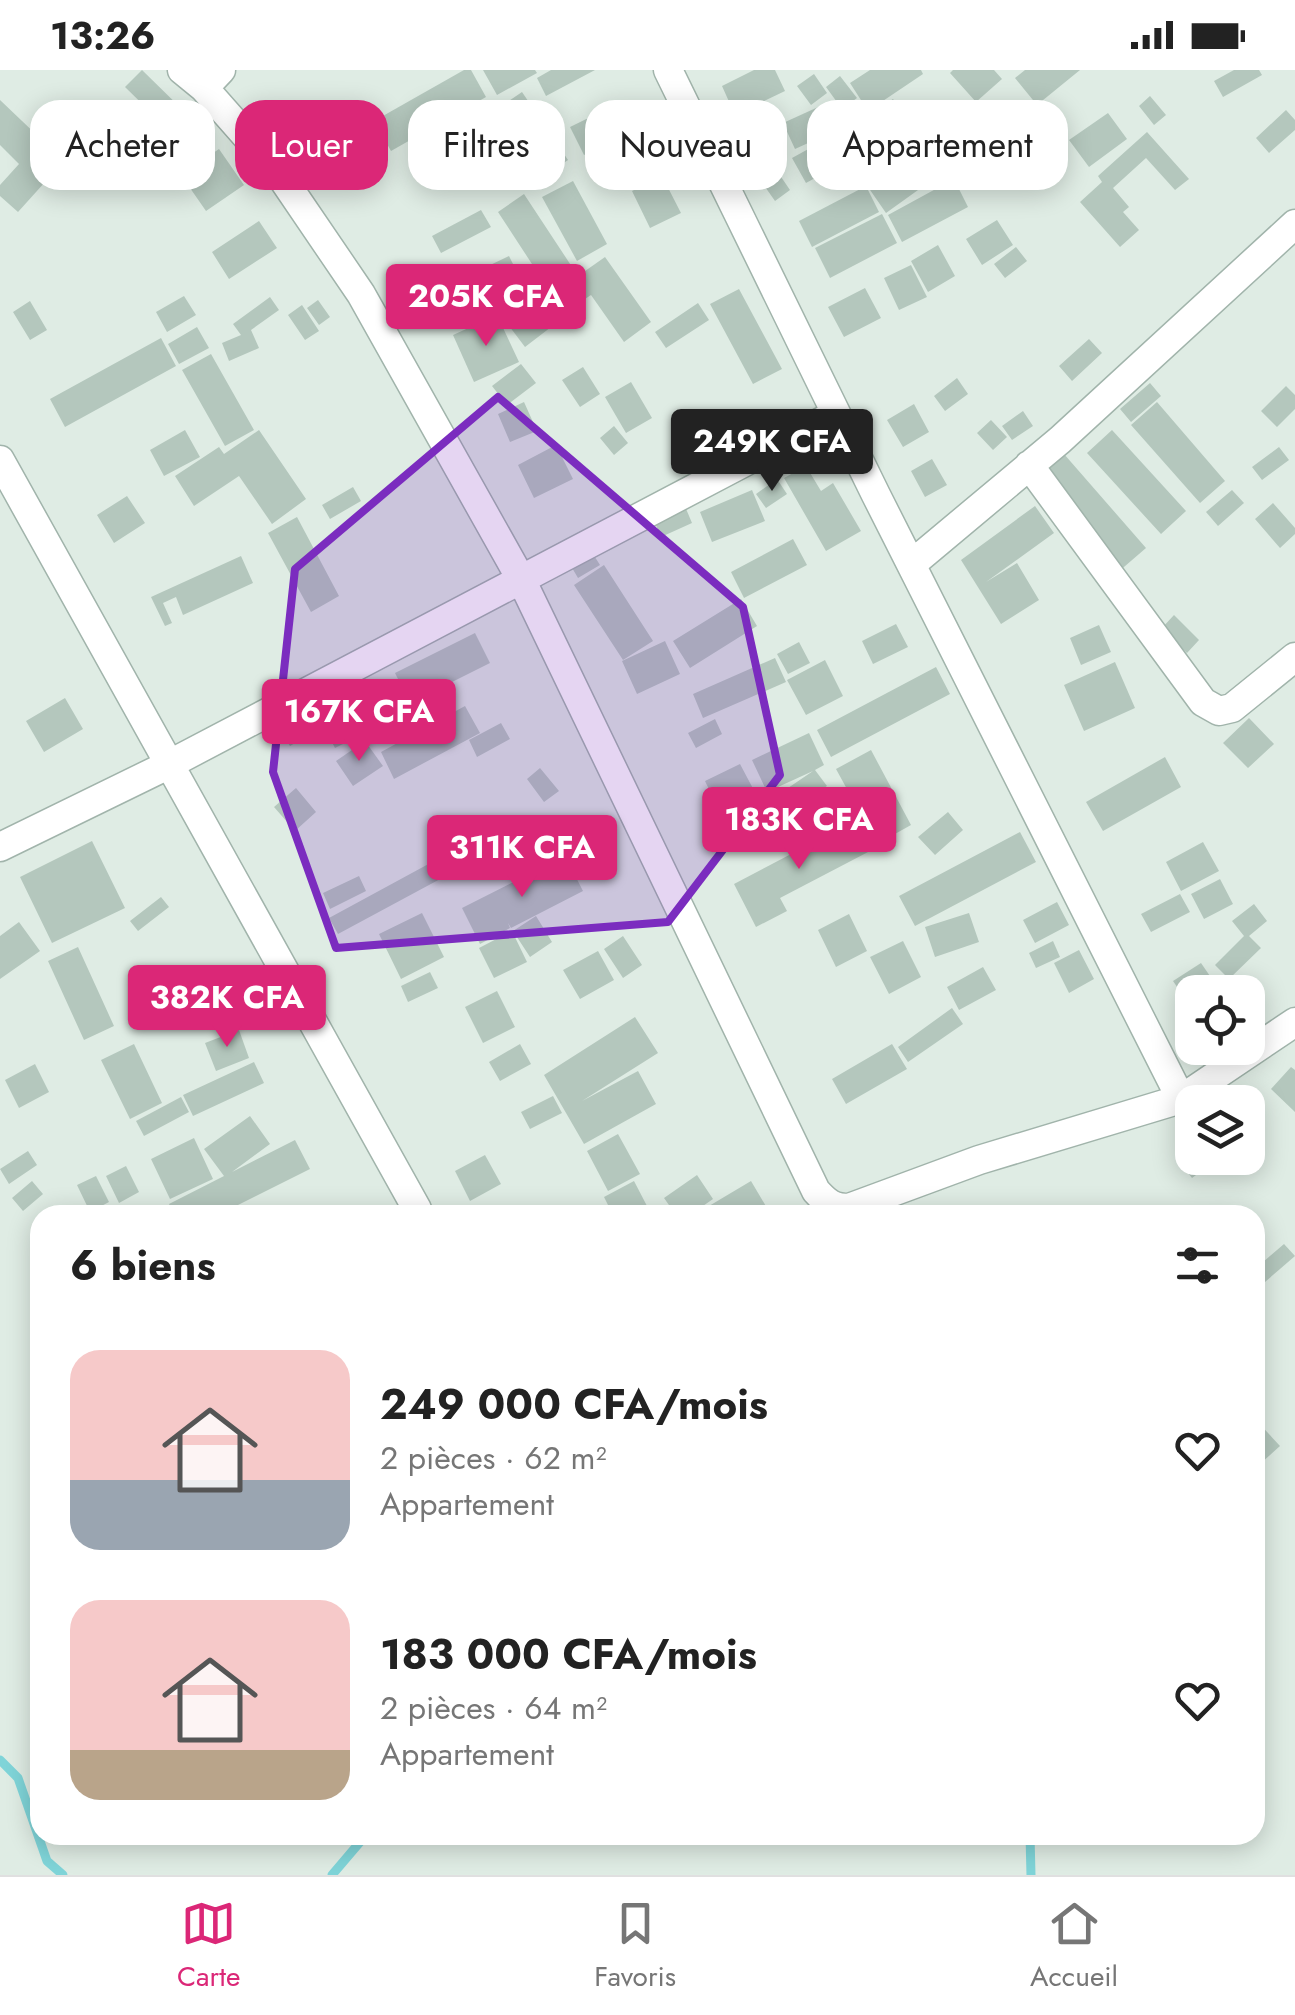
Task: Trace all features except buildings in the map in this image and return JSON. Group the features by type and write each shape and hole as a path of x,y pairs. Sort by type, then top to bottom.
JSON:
{"street":[{"path":"182,70 212,79 361,294 522,581 808,1173 831,1205"},
{"path":"668,70 836,414 1175,1087"},
{"path":"912,563 1029,465 1295,224"},
{"path":"0,847 168,765 836,414"},
{"path":"0,460 414,1205"},
{"path":"1029,465 1203,702 1219,711 1232,708 1295,657"},
{"path":"1202,1085 1295,1022"},
{"path":"858,1205 979,1160 1175,1101"}],"highlighted area":[{"path":"498,397 743,607 780,775 668,922 336,948 273,772 295,569"}],"waterway":[{"path":"0,1760 18,1778 30,1812"},
{"path":"41,1845 47,1861 63,1875"},
{"path":"332,1875 358,1845"},
{"path":"1030,1845 1031,1875"}]}
